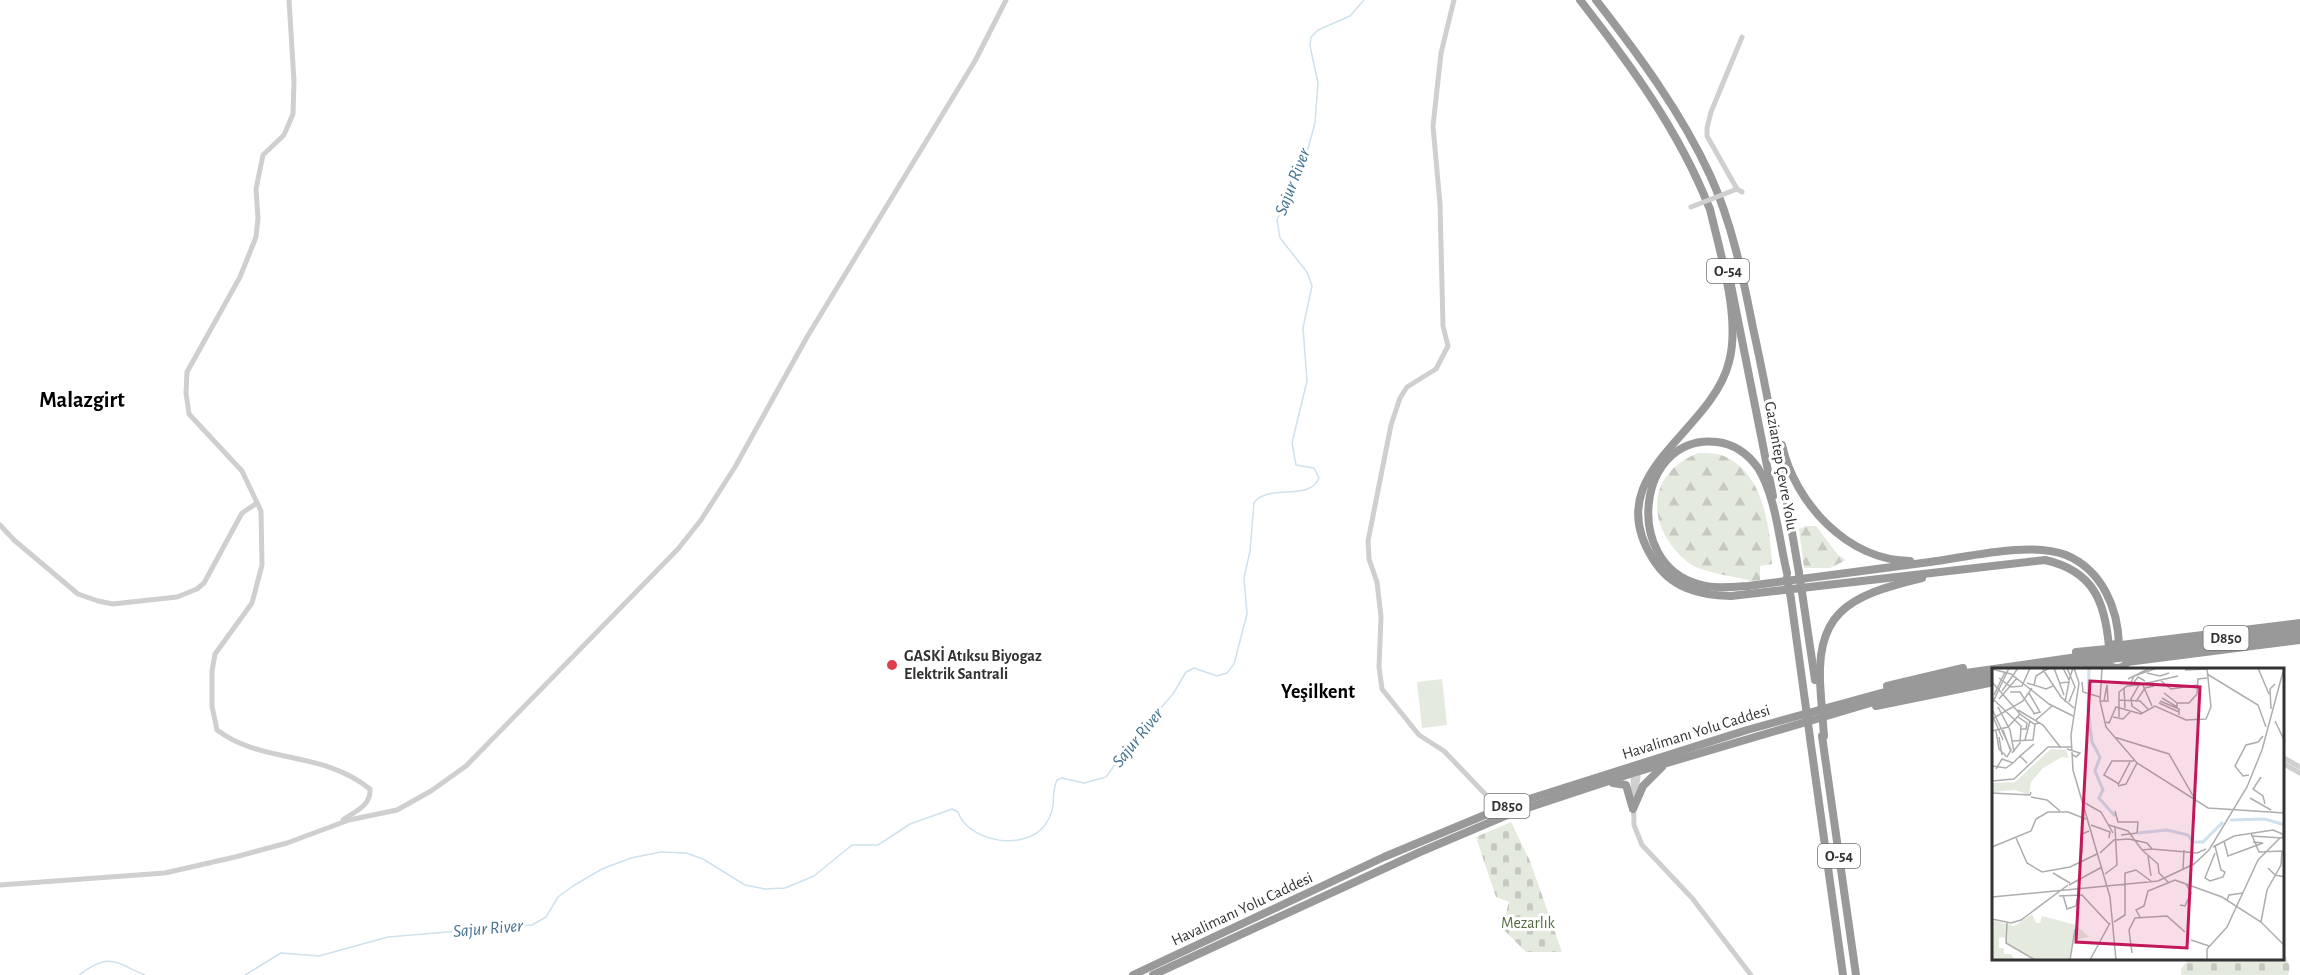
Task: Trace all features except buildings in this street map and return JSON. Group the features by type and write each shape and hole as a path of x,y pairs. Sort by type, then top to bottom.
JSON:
{"highway":[{"name":"Gaziantep Çevre Yolu","path":"1580,0 1651,99 1679,143 1710,209 1730,279 1745,347 1791,599 1843,975"},
{"name":"Gaziantep Çevre Yolu","path":"1596,0 1650,74 1710,175 1743,276 1799,573 1819,698 1856,975"},
{"path":"1710,209 1730,311 1732,338 1730,361 1723,383 1709,405 1662,457 1643,485 1639,522 1646,549 1657,566 1682,587 1696,592 1731,596 2035,560 2068,567 2091,586 2099,598 2105,614 2108,648 2105,659 2112,667"},
{"path":"1743,276 1786,463 1806,501 1850,541 1886,558 1917,561 2043,550 2067,556 2083,565 2101,583 2108,596 2115,614 2120,645 2127,652 2124,666"},
{"path":"1787,575 1769,496 1761,475 1751,459 1733,447 1709,441 1694,444 1666,463 1658,474 1649,499 1650,533 1654,545 1669,566 1686,579 1698,584 1714,587 1748,586 1980,555"},
{"path":"1819,698 1822,644 1835,617 1847,604 1871,592 1900,583 1982,566"},
{"path":"1858,699 1883,687 1934,674 2002,662 2300,623"},
{"name":"Havalimanı Yolu Caddesi","path":"2041,668 2300,629"},
{"name":"Havalimanı Yolu Caddesi","path":"2152,650 2300,635"},
{"path":"2084,662 2112,667 2124,666 2300,640"},
{"name":"Havalimanı Yolu Caddesi","path":"2020,668 2084,662"},
{"name":"Havalimanı Yolu Caddesi","path":"1133,975 1384,857 1504,807 1858,699 1966,673 1992,671"},
{"name":"Havalimanı Yolu Caddesi","path":"1154,975 1436,845 1512,813 1596,785 1636,768 1671,762 1894,696 1992,675"},
{"path":"1842,712 1992,682"},
{"path":"1633,809 1642,786 1660,768 1671,762"},
{"path":"1596,785 1618,782 1626,785 1633,809"}],"street":[{"path":"289,0 294,81 293,114 284,135 263,155 256,189 258,218 256,237 244,267 206,341 187,372 189,414 242,471 261,511 262,565 252,603 215,654 212,671 212,706 217,730 229,739 252,749 332,766 370,789 370,796 365,805 338,824"},
{"path":"0,885 173,872 287,843 338,824 397,810 431,791 466,766 682,546 735,467 807,337 975,61 1006,0"},
{"path":"1454,0 1441,53 1433,126 1440,204 1443,326 1448,346 1436,369 1407,387 1400,398 1391,425 1368,550 1377,582 1381,617 1379,668 1382,689 1419,735 1444,751 1487,796 1504,807"},
{"path":"1691,207 1739,191 1707,136 1707,128 1711,112 1742,37"},
{"path":"0,525 14,540 78,594 113,604 140,603 177,597 197,589 204,583 242,513 257,503"},
{"path":"2285,759 2300,767"},
{"path":"2285,765 2300,773"},
{"path":"1636,768 1634,825 1642,845 1692,898 1751,975"},
{"path":"1487,796 1487,814"}],"green space":[{"path":"1698,453 1726,457 1739,465 1757,489 1767,519 1772,564 1760,566 1760,580 1752,581 1710,572 1694,566 1675,549 1665,535 1659,519 1657,503 1660,489 1668,475 1680,463"},
{"path":"1816,526 1838,555 1846,560 1830,568 1804,568 1799,529"},
{"path":"1442,679 1447,725 1422,728 1417,682"},
{"name":"Mezarlık","path":"1511,822 1530,861 1562,952 1526,952 1502,928 1509,902 1496,897 1476,837"},
{"path":"2285,954 2290,967 2288,975 2181,975 2181,969 2188,960 2285,960"}],"waterway":[{"name":"Sajur River","path":"245,975 281,953 319,956 388,937 532,925 546,917 558,897 602,869 631,858 661,852 686,853 703,859 745,885 765,889 785,888 814,876 852,845 878,845 910,824 952,809 958,812 973,830 985,836 998,840 1024,839 1036,833 1049,819 1057,780 1062,778 1084,783 1106,777 1135,737 1173,694 1186,672 1194,668 1217,676 1227,673 1234,664 1247,614 1244,578 1250,551 1254,503 1260,497 1268,494 1307,489 1319,478 1314,468 1296,465 1292,443 1307,381 1303,328 1312,286 1307,272 1280,238 1277,220 1307,152 1315,123 1318,83 1310,46 1311,37 1318,30 1350,16 1364,0"},
{"name":"Sajur River","path":"79,975 105,961 119,963 145,975"}],"place":[{"name":"GASKİ Atıksu Biyogaz Elektrik Santrali","path":"892,665"}],"district":[{"name":"Malazgirt","path":"82,400"},
{"name":"Yeşilkent","path":"1318,692"}]}
